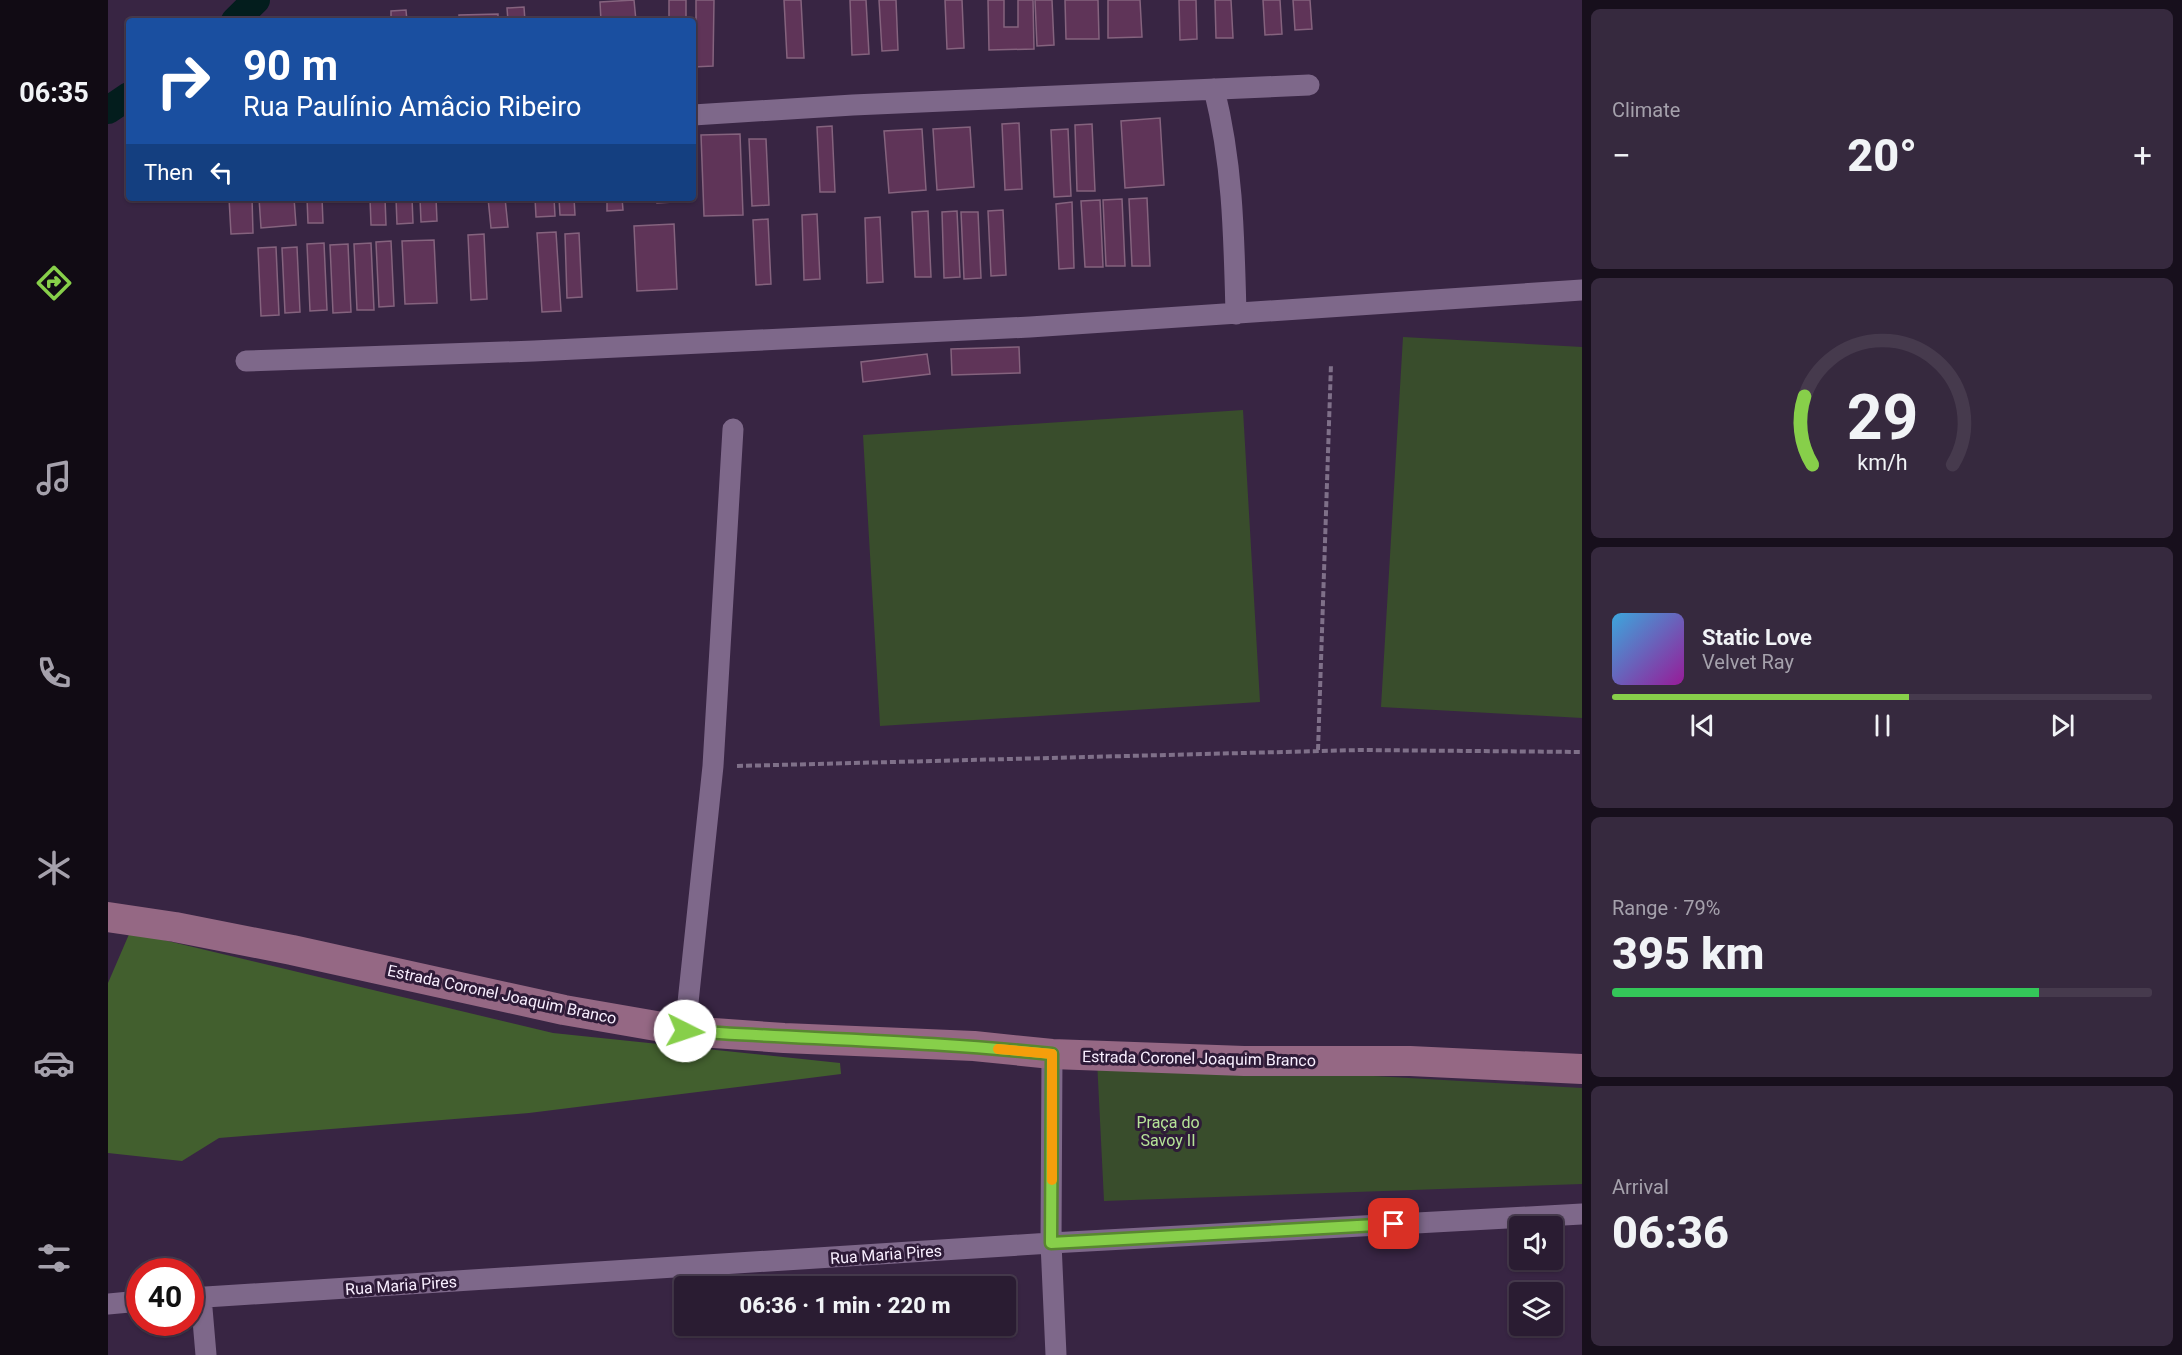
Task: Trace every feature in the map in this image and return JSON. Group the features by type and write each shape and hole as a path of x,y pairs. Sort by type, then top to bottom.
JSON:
{"street":[{"path":"696,115 1309,85"},
{"path":"1214,89 1229,164 1234,226 1236,314"},
{"path":"246,361 545,350 1030,327 1582,290"},
{"path":"685,1031 713,766 733,429"},
{"name":"Estrada Coronel Joaquim Branco","path":"108,918 175,927 292,950 564,1011 685,1031 784,1038 974,1046 1052,1054 1244,1060 1410,1061 1582,1069"},
{"path":"1052,1054 1051,1243 1056,1355"},
{"name":"Rua Maria Pires","path":"204,1296 1051,1243 1582,1214"},
{"path":"108,1304 126,1302"},
{"path":"203,1336 206,1355"}],"path":[{"path":"1318,750 1331,364"},
{"path":"713,766 1318,750 1582,752"}],"green space":[{"path":"1403,337 1582,347 1582,718 1381,707"},
{"path":"1243,410 1260,702 880,726 863,435"},
{"path":"130,932 553,1033 840,1063 841,1074 529,1113 219,1138 182,1161 108,1153 108,983"},
{"name":"Praça do Savoy II","path":"1097,1060 1582,1088 1582,1184 1104,1201"}],"building":[{"path":"634,0 636,18 601,18 600,2"},
{"path":"669,0 686,0 686,18 669,18"},
{"path":"696,0 714,0 713,66 696,67"},
{"path":"784,0 801,0 804,58 787,58"},
{"path":"850,0 866,0 869,54 852,55"},
{"path":"879,0 896,0 898,50 882,51"},
{"path":"945,0 962,0 964,48 947,49"},
{"path":"988,0 1004,0 1004,27 1018,27 1018,0 1033,0 1034,49 989,50"},
{"path":"1035,0 1052,0 1054,45 1037,46"},
{"path":"1065,0 1098,0 1099,39 1066,39"},
{"path":"1108,0 1140,0 1142,37 1108,38"},
{"path":"1179,0 1196,0 1197,39 1180,40"},
{"path":"1215,0 1231,0 1233,38 1216,38"},
{"path":"1263,0 1280,0 1282,34 1265,35"},
{"path":"1293,0 1310,0 1312,29 1295,30"},
{"path":"524,7 525,18 508,18 507,8"},
{"path":"406,10 407,18 391,18 391,11"},
{"path":"498,14 498,18 459,18 459,15"},
{"path":"1160,118 1164,185 1125,188 1121,121"},
{"path":"1019,123 1022,189 1005,190 1002,124"},
{"path":"1092,124 1095,191 1077,191 1075,125"},
{"path":"832,126 835,192 820,192 817,127"},
{"path":"970,127 974,187 937,190 933,129"},
{"path":"922,129 926,190 889,193 884,131"},
{"path":"1068,129 1071,196 1054,197 1051,130"},
{"path":"740,134 743,215 704,216 701,135"},
{"path":"749,139 766,139 769,205 752,206"},
{"path":"1147,198 1150,266 1132,266 1129,199"},
{"path":"1122,199 1125,266 1106,266 1103,200"},
{"path":"1100,200 1103,267 1085,267 1081,201"},
{"path":"229,201 252,201 253,233 231,234"},
{"path":"259,201 294,201 296,225 261,228"},
{"path":"307,201 322,201 323,223 308,223"},
{"path":"370,201 385,201 386,225 371,225"},
{"path":"396,201 412,201 413,223 397,224"},
{"path":"420,201 436,201 437,221 421,222"},
{"path":"488,201 505,201 508,227 491,228"},
{"path":"535,201 554,201 555,216 536,217"},
{"path":"559,201 574,201 575,215 560,215"},
{"path":"607,201 622,201 623,210 607,211"},
{"path":"657,201 673,202 657,203"},
{"path":"1072,202 1074,268 1059,269 1056,204"},
{"path":"1003,210 1006,275 991,276 988,211"},
{"path":"928,211 931,277 915,277 912,212"},
{"path":"957,211 960,277 944,278 942,212"},
{"path":"961,212 978,212 981,278 964,279"},
{"path":"817,214 820,279 804,280 802,215"},
{"path":"880,217 883,282 867,283 865,218"},
{"path":"768,219 771,284 756,285 753,220"},
{"path":"674,224 677,289 637,291 634,226"},
{"path":"556,232 561,311 542,312 537,233"},
{"path":"579,233 582,297 567,298 565,234"},
{"path":"484,234 487,299 471,300 468,235"},
{"path":"434,240 437,303 405,304 402,241"},
{"path":"391,241 394,306 379,307 376,242"},
{"path":"324,243 327,310 310,311 307,244"},
{"path":"371,243 374,310 357,310 354,244"},
{"path":"348,244 351,312 333,313 330,245"},
{"path":"276,247 279,315 261,316 258,248"},
{"path":"297,247 300,312 285,313 282,248"},
{"path":"1019,347 1020,373 952,375 951,349"},
{"path":"927,354 930,374 863,382 861,362"}],"waterway":[{"path":"238,18 256,0"},
{"path":"108,110 126,98"}],"slow traffic":[{"path":"998,1049 1052,1054 1052,1180"}],"route":[{"path":"685,1031 784,1038 974,1046 1052,1054 1051,1243 1394,1224"}]}
